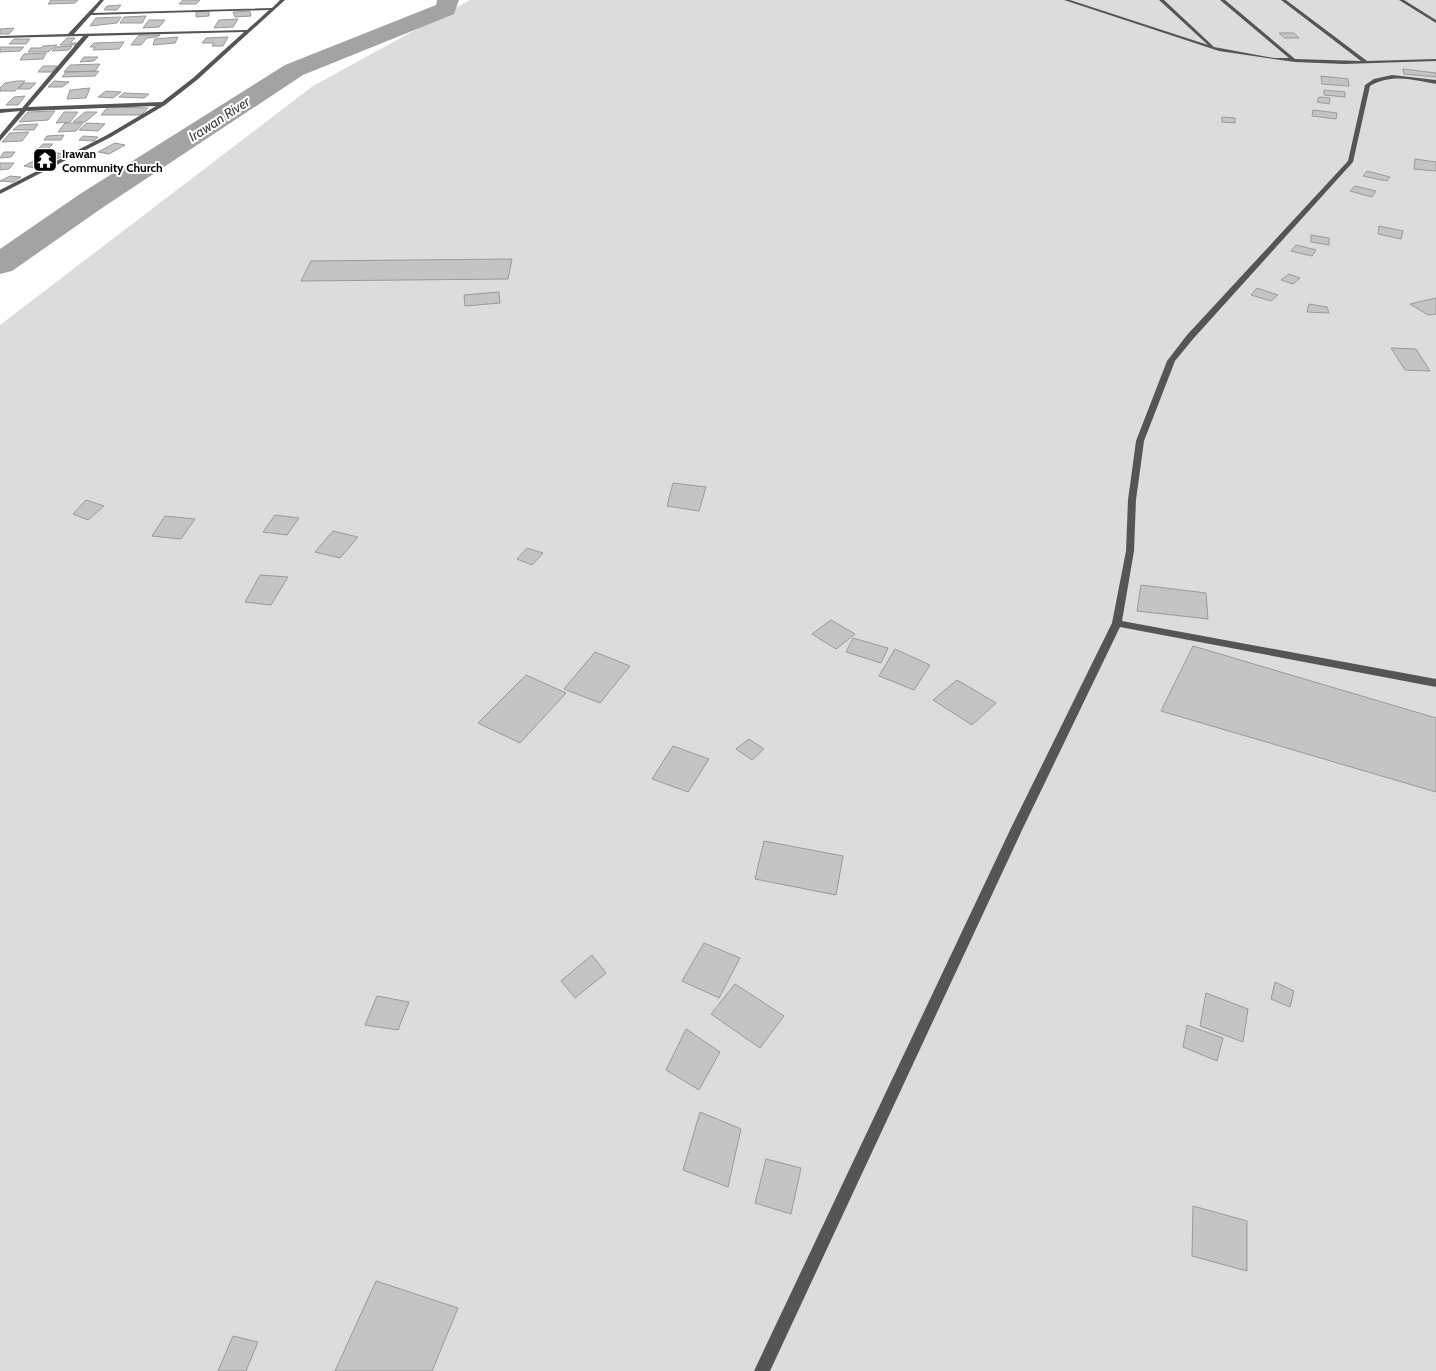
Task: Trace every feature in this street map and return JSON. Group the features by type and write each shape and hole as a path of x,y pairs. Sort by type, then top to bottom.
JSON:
{"street":[{"path":"70,35 102,0"},
{"path":"0,192 74,155 163,104 195,79 283,0"},
{"path":"1066,0 1214,49 1295,61 1436,60"},
{"path":"1161,0 1214,49"},
{"path":"1222,0 1295,61"},
{"path":"1283,0 1365,62"},
{"path":"1402,0 1436,22"},
{"path":"91,14 273,9"},
{"path":"0,37 247,31"},
{"path":"0,139 88,34"},
{"path":"762,1371 1017,828 1117,622 1130,551 1132,500 1140,441 1171,361 1190,337 1352,161 1368,85 1381,77 1391,76 1436,82"},
{"path":"0,111 163,104"},
{"path":"1117,622 1436,683"}],"shaded area":[{"path":"470,0 1436,0 1436,1371 0,1371 0,325 313,86"}],"building":[{"path":"51,0 78,0 75,3 48,4"},
{"path":"183,0 200,0 196,4 179,4"},
{"path":"121,5 117,10 104,10 107,6"},
{"path":"209,11 209,16 196,17 196,12"},
{"path":"250,11 251,16 235,17 233,12"},
{"path":"146,16 142,23 120,23 124,17"},
{"path":"121,17 117,23 90,26 96,18"},
{"path":"238,19 233,27 214,28 219,20"},
{"path":"149,20 165,20 159,27 143,28"},
{"path":"14,28 9,34 0,34 0,29"},
{"path":"1279,33 1294,33 1299,38 1284,38"},
{"path":"139,35 160,35 147,38 141,45 131,45"},
{"path":"178,37 175,43 153,45 155,39"},
{"path":"228,37 223,46 212,46 214,43 202,43 206,38"},
{"path":"67,38 75,38 70,43 78,43 75,45 60,45"},
{"path":"14,39 30,39 26,44 9,44"},
{"path":"124,42 119,49 93,50 95,47 90,47 94,43"},
{"path":"57,45 48,52 28,52 31,48"},
{"path":"72,46 69,50 52,51 56,47"},
{"path":"0,47 24,47 20,51 0,52"},
{"path":"46,53 43,59 20,60 24,54"},
{"path":"84,57 98,57 94,61 80,62"},
{"path":"100,64 95,71 64,72 70,65"},
{"path":"43,66 57,66 52,72 38,72"},
{"path":"1403,69 1436,73 1436,77 1404,74"},
{"path":"99,71 95,76 62,77 66,72"},
{"path":"1321,76 1348,79 1349,86 1322,84"},
{"path":"25,81 15,91 0,91 0,88 5,83"},
{"path":"54,81 69,82 62,87 48,87"},
{"path":"24,83 36,83 30,89 18,89"},
{"path":"90,88 86,98 67,99 70,90"},
{"path":"1324,90 1345,92 1345,97 1324,95"},
{"path":"106,91 121,92 113,98 98,97"},
{"path":"124,93 149,94 144,98 119,97"},
{"path":"25,96 18,105 6,105 14,97"},
{"path":"1319,97 1330,98 1329,104 1317,102"},
{"path":"108,107 148,108 141,115 101,115"},
{"path":"1313,110 1337,113 1336,119 1312,116"},
{"path":"55,111 48,120 19,122 28,112"},
{"path":"64,112 78,112 70,122 56,123"},
{"path":"85,112 97,112 85,122 73,122"},
{"path":"1222,117 1235,118 1235,123 1222,122"},
{"path":"65,123 83,123 76,131 58,132"},
{"path":"87,123 105,124 98,131 79,130"},
{"path":"38,124 34,130 13,130 19,125"},
{"path":"29,132 22,141 2,142 10,133"},
{"path":"64,135 61,140 44,140 47,136"},
{"path":"83,136 98,137 94,141 79,140"},
{"path":"115,143 125,145 109,154 98,152"},
{"path":"43,144 53,144 47,150 37,150"},
{"path":"4,152 15,152 11,157 0,158"},
{"name":"Irawan Community Church","path":"50,152 66,154 40,169 24,166"},
{"path":"1415,159 1436,162 1436,171 1414,169"},
{"path":"0,163 14,163 9,169 0,170"},
{"path":"1367,171 1390,177 1387,181 1363,176"},
{"path":"10,176 21,177 13,182 0,181"},
{"path":"1355,186 1376,191 1372,197 1350,191"},
{"path":"1379,226 1403,231 1401,239 1378,234"},
{"path":"1311,235 1329,238 1329,245 1311,242"},
{"path":"1296,245 1316,250 1312,256 1291,251"},
{"path":"512,259 508,279 301,281 311,261"},
{"path":"1289,274 1300,278 1293,284 1281,280"},
{"path":"1257,288 1278,295 1271,301 1251,295"},
{"path":"499,292 500,303 465,306 464,295"},
{"path":"1436,298 1436,314 1428,315 1410,304"},
{"path":"1309,304 1327,307 1329,313 1307,312"},
{"path":"1391,348 1416,349 1430,371 1405,370"},
{"path":"673,483 706,487 699,511 667,506"},
{"path":"86,500 104,506 88,520 73,514"},
{"path":"275,515 299,518 287,535 263,532"},
{"path":"165,516 195,519 181,539 152,536"},
{"path":"333,531 358,537 340,558 315,552"},
{"path":"527,548 543,553 532,565 517,559"},
{"path":"260,575 288,577 271,605 245,602"},
{"path":"1141,585 1206,593 1208,619 1137,611"},
{"path":"831,620 855,634 836,649 812,634"},
{"path":"853,638 888,648 881,663 846,652"},
{"path":"1193,646 1436,718 1436,792 1161,711"},
{"path":"895,649 930,665 914,690 879,676"},
{"path":"595,652 630,666 600,703 564,689"},
{"path":"526,675 566,693 520,743 478,723"},
{"path":"957,680 996,703 972,725 933,700"},
{"path":"749,739 764,749 752,760 736,749"},
{"path":"673,746 709,759 688,792 652,779"},
{"path":"764,841 843,856 836,895 755,879"},
{"path":"704,943 740,958 719,998 682,981"},
{"path":"592,955 606,973 575,998 561,981"},
{"path":"1275,982 1294,991 1290,1007 1271,999"},
{"path":"735,984 784,1016 760,1048 711,1014"},
{"path":"1206,993 1248,1009 1243,1042 1200,1026"},
{"path":"377,996 409,1002 398,1030 365,1025"},
{"path":"1187,1025 1223,1038 1217,1061 1183,1047"},
{"path":"686,1029 720,1052 699,1090 666,1070"},
{"path":"700,1112 741,1129 728,1187 683,1170"},
{"path":"766,1159 801,1168 791,1214 755,1203"},
{"path":"1193,1206 1247,1221 1247,1271 1192,1256"},
{"path":"376,1281 458,1308 432,1371 335,1371"},
{"path":"233,1336 258,1342 246,1371 218,1371"}],"waterway":[{"name":"Irawan River","path":"0,264 91,201 294,70 446,9 448,0"}],"place":[{"name":"Irawan Community Church","path":"45,160"}]}
